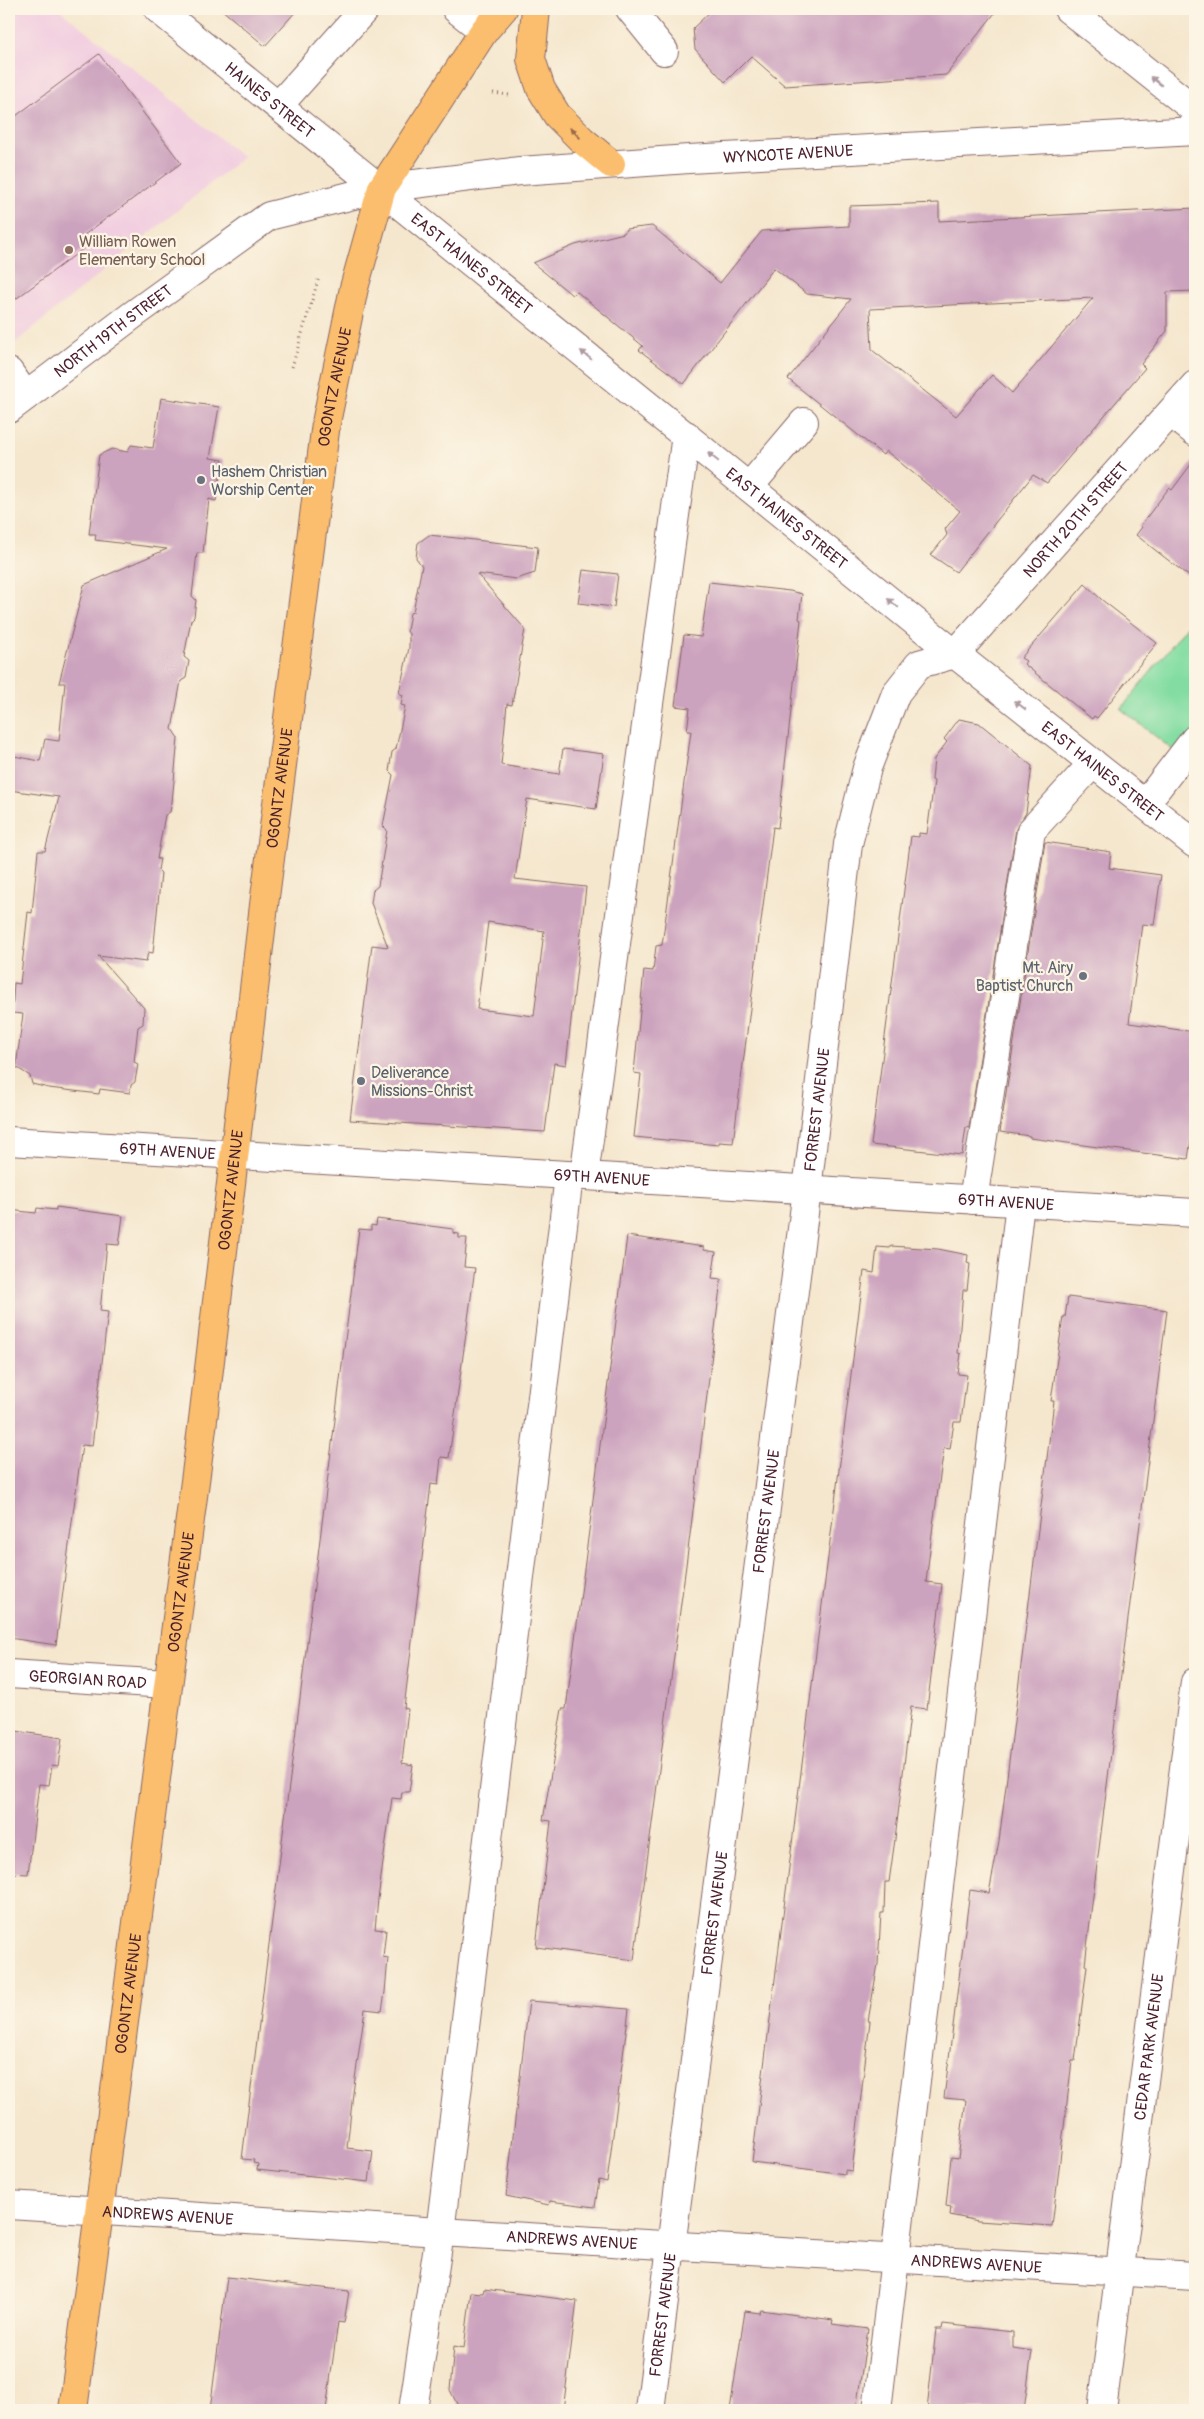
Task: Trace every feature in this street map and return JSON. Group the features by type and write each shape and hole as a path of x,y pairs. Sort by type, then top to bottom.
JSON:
{"main road":[{"name":"OGONTZ AVENUE","path":"73,2410 236,1154 266,885 325,431 354,288 382,188 484,31 503,9"},
{"path":"536,9 530,59 541,89 557,115 582,140 612,164"}],"street":[{"name":"HAINES STREET","path":"158,9 382,188"},
{"path":"279,105 365,9"},
{"path":"456,9 484,31"},
{"path":"630,9 664,51"},
{"path":"1068,9 1195,110"},
{"name":"WYNCOTE AVENUE","path":"382,188 520,171 612,164 1195,131"},
{"name":"NORTH 19TH STREET","path":"17,402 269,216 382,188"},
{"name":"EAST HAINES STREET","path":"382,188 955,654 1195,844"},
{"path":"9,372 17,402"},
{"name":"NORTH 20TH STREET","path":"955,654 1195,385"},
{"path":"1171,413 1195,432"},
{"path":"750,486 804,422"},
{"path":"413,2410 440,2232 577,1176 686,435"},
{"name":"FORREST AVENUE","path":"650,2410 807,1190 848,844 867,768 896,693 919,664 955,654"},
{"path":"1145,804 1195,739"},
{"path":"973,1200 1031,831 1093,763"},
{"name":"69TH AVENUE","path":"9,1141 1195,1213"},
{"path":"877,2410 1020,1203"},
{"name":"GEORGIAN ROAD","path":"9,1674 167,1684"},
{"name":"CEDAR PARK AVENUE","path":"1102,2410 1195,1682"},
{"name":"ANDREWS AVENUE","path":"9,2205 1195,2276"}],"path":[{"path":"292,367 319,277"}],"shaded area":[{"name":"William Rowen Elementary School","path":"9,9 59,9 243,157 11,346 9,343"}],"green space":[{"path":"1193,619 1195,620 1195,734 1179,755 1121,709"}],"building":[{"path":"221,9 298,9 265,46"},
{"path":"713,9 998,9 946,75 785,86 751,56 725,82 695,49 693,28"},
{"path":"99,54 181,163 84,235 91,243 9,304 9,121"},
{"path":"939,203 939,221 1195,208 1195,291 1167,292 1167,331 1141,364 1145,368 1047,483 1033,475 956,572 931,555 947,535 945,529 960,511 886,451 883,455 788,379 851,299 807,294 774,268 684,384 639,350 643,346 576,291 572,295 533,263 575,245 624,233 626,229 652,226 720,283 762,231 849,226 849,206","holes":["1093,298 1012,393 992,375 956,416 872,350 870,309"]},
{"path":"161,398 219,407 210,458 223,460 216,501 209,499 203,553 197,553 192,596 196,600 194,617 191,620 184,657 189,661 186,678 181,681 172,729 178,738 172,802 170,812 165,815 157,859 160,859 158,870 161,873 153,953 148,952 146,962 98,956 144,1008 143,1024 138,1027 134,1062 138,1064 135,1082 131,1085 130,1093 100,1089 99,1094 49,1088 32,1084 30,1076 16,1067 23,1014 12,1013 14,983 20,984 28,912 32,913 38,851 45,851 59,797 9,790 9,755 40,761 45,739 59,741 65,683 59,683 84,585 167,549 95,540 96,534 89,534 99,455 112,449 127,452 131,445 153,448"},
{"path":"1195,459 1195,581 1136,535 1142,527 1140,526 1169,488 1172,490"},
{"path":"429,535 538,547 535,573 516,579 477,574 525,629 512,705 507,704 501,765 559,774 563,749 604,754 596,809 527,799 515,879 586,887 566,1065 554,1063 545,1132 350,1120 372,945 388,947 371,903 373,890 378,886 387,830 383,826 393,775 389,771 392,752 396,749 405,706 401,705 403,695 399,693 409,648 409,634 407,631 410,613 413,612 422,566 416,558 418,543","holes":["488,922 544,931 534,1016 477,1009"]},
{"path":"583,570 618,574 614,607 578,603"},
{"path":"709,582 802,594 799,619 801,620 778,828 773,827 733,1143 719,1142 719,1145 634,1137 641,1074 634,1073 644,970 653,971 656,946 662,945 691,731 687,731 690,708 675,706 684,635 701,637"},
{"path":"1085,584 1102,600 1157,643 1097,718 1094,716 1092,719 1024,664 1026,661 1021,658"},
{"path":"959,719 979,723 1032,766 1026,813 1016,829 969,1128 966,1127 962,1155 871,1145 911,836 919,837 919,833 927,834 934,781 932,780 934,759 947,742 944,739"},
{"name":"Mt. Airy Baptist Church","path":"1045,842 1111,852 1109,868 1161,875 1154,925 1142,924 1129,1023 1195,1032 1195,1113 1188,1159 1030,1138 1030,1136 1000,1132"},
{"path":"56,1207 123,1216 119,1245 107,1244 100,1311 108,1312 92,1446 82,1445 56,1645 9,1638 9,1210 36,1213 37,1208 56,1210"},
{"path":"377,1219 453,1229 453,1233 459,1234 459,1238 467,1238 464,1267 475,1268 449,1458 441,1457 438,1485 431,1484 404,1708 408,1709 402,1763 413,1765 409,1792 402,1792 401,1799 392,1798 378,1899 375,1929 386,1930 383,1957 388,1958 385,1992 382,2011 365,2009 353,2093 347,2148 373,2151 369,2182 257,2170 258,2164 253,2163 254,2160 242,2159 359,1229 371,1230 371,1225 376,1226"},
{"path":"627,1236 704,1247 704,1250 716,1252 712,1278 721,1279 691,1527 634,1960 536,1947 551,1821 543,1820 562,1709 566,1709"},
{"path":"890,1246 938,1249 968,1255 967,1263 970,1264 967,1290 963,1290 958,1353 961,1354 958,1374 967,1375 961,1422 954,1422 950,1449 944,1448 926,1582 942,1584 927,1709 911,1707 889,1882 885,1882 884,1913 881,1913 878,1964 868,2021 870,2021 852,2171 845,2170 845,2174 752,2162 864,1271 874,1273 877,1247 890,1248"},
{"path":"1068,1297 1167,1310 1091,1912 1085,1965 1087,1966 1075,2061 1072,2061 1052,2226 978,2221 950,2215 951,2207 946,2206 951,2157 958,2158 966,2100 944,2098 970,1890 989,1893 999,1841 1054,1401 1051,1401 1063,1317 1065,1317"},
{"path":"9,1730 62,1738 58,1766 52,1765 49,1785 39,1784 28,1874 9,1873"},
{"path":"529,2001 629,2009 607,2182 599,2180 595,2207 550,2201 549,2205 506,2196"},
{"path":"227,2277 349,2291 344,2323 338,2322 326,2410 210,2410"},
{"path":"484,2289 577,2301 563,2410 460,2410 450,2390 454,2346 464,2348 471,2292 483,2293"},
{"path":"761,2310 833,2320 832,2324 868,2329 856,2410 730,2410 745,2311 760,2313"},
{"path":"943,2324 1013,2332 1013,2348 1032,2351 1024,2410 927,2410 936,2329 942,2329"}],"place":[{"name":"William Rowen Elementary School","path":"69,250"},
{"name":"Hashem Christian Worship Center","path":"201,480"},
{"name":"Mt. Airy Baptist Church","path":"1083,976"},
{"name":"Deliverance Missions-Christ","path":"361,1081"}]}
